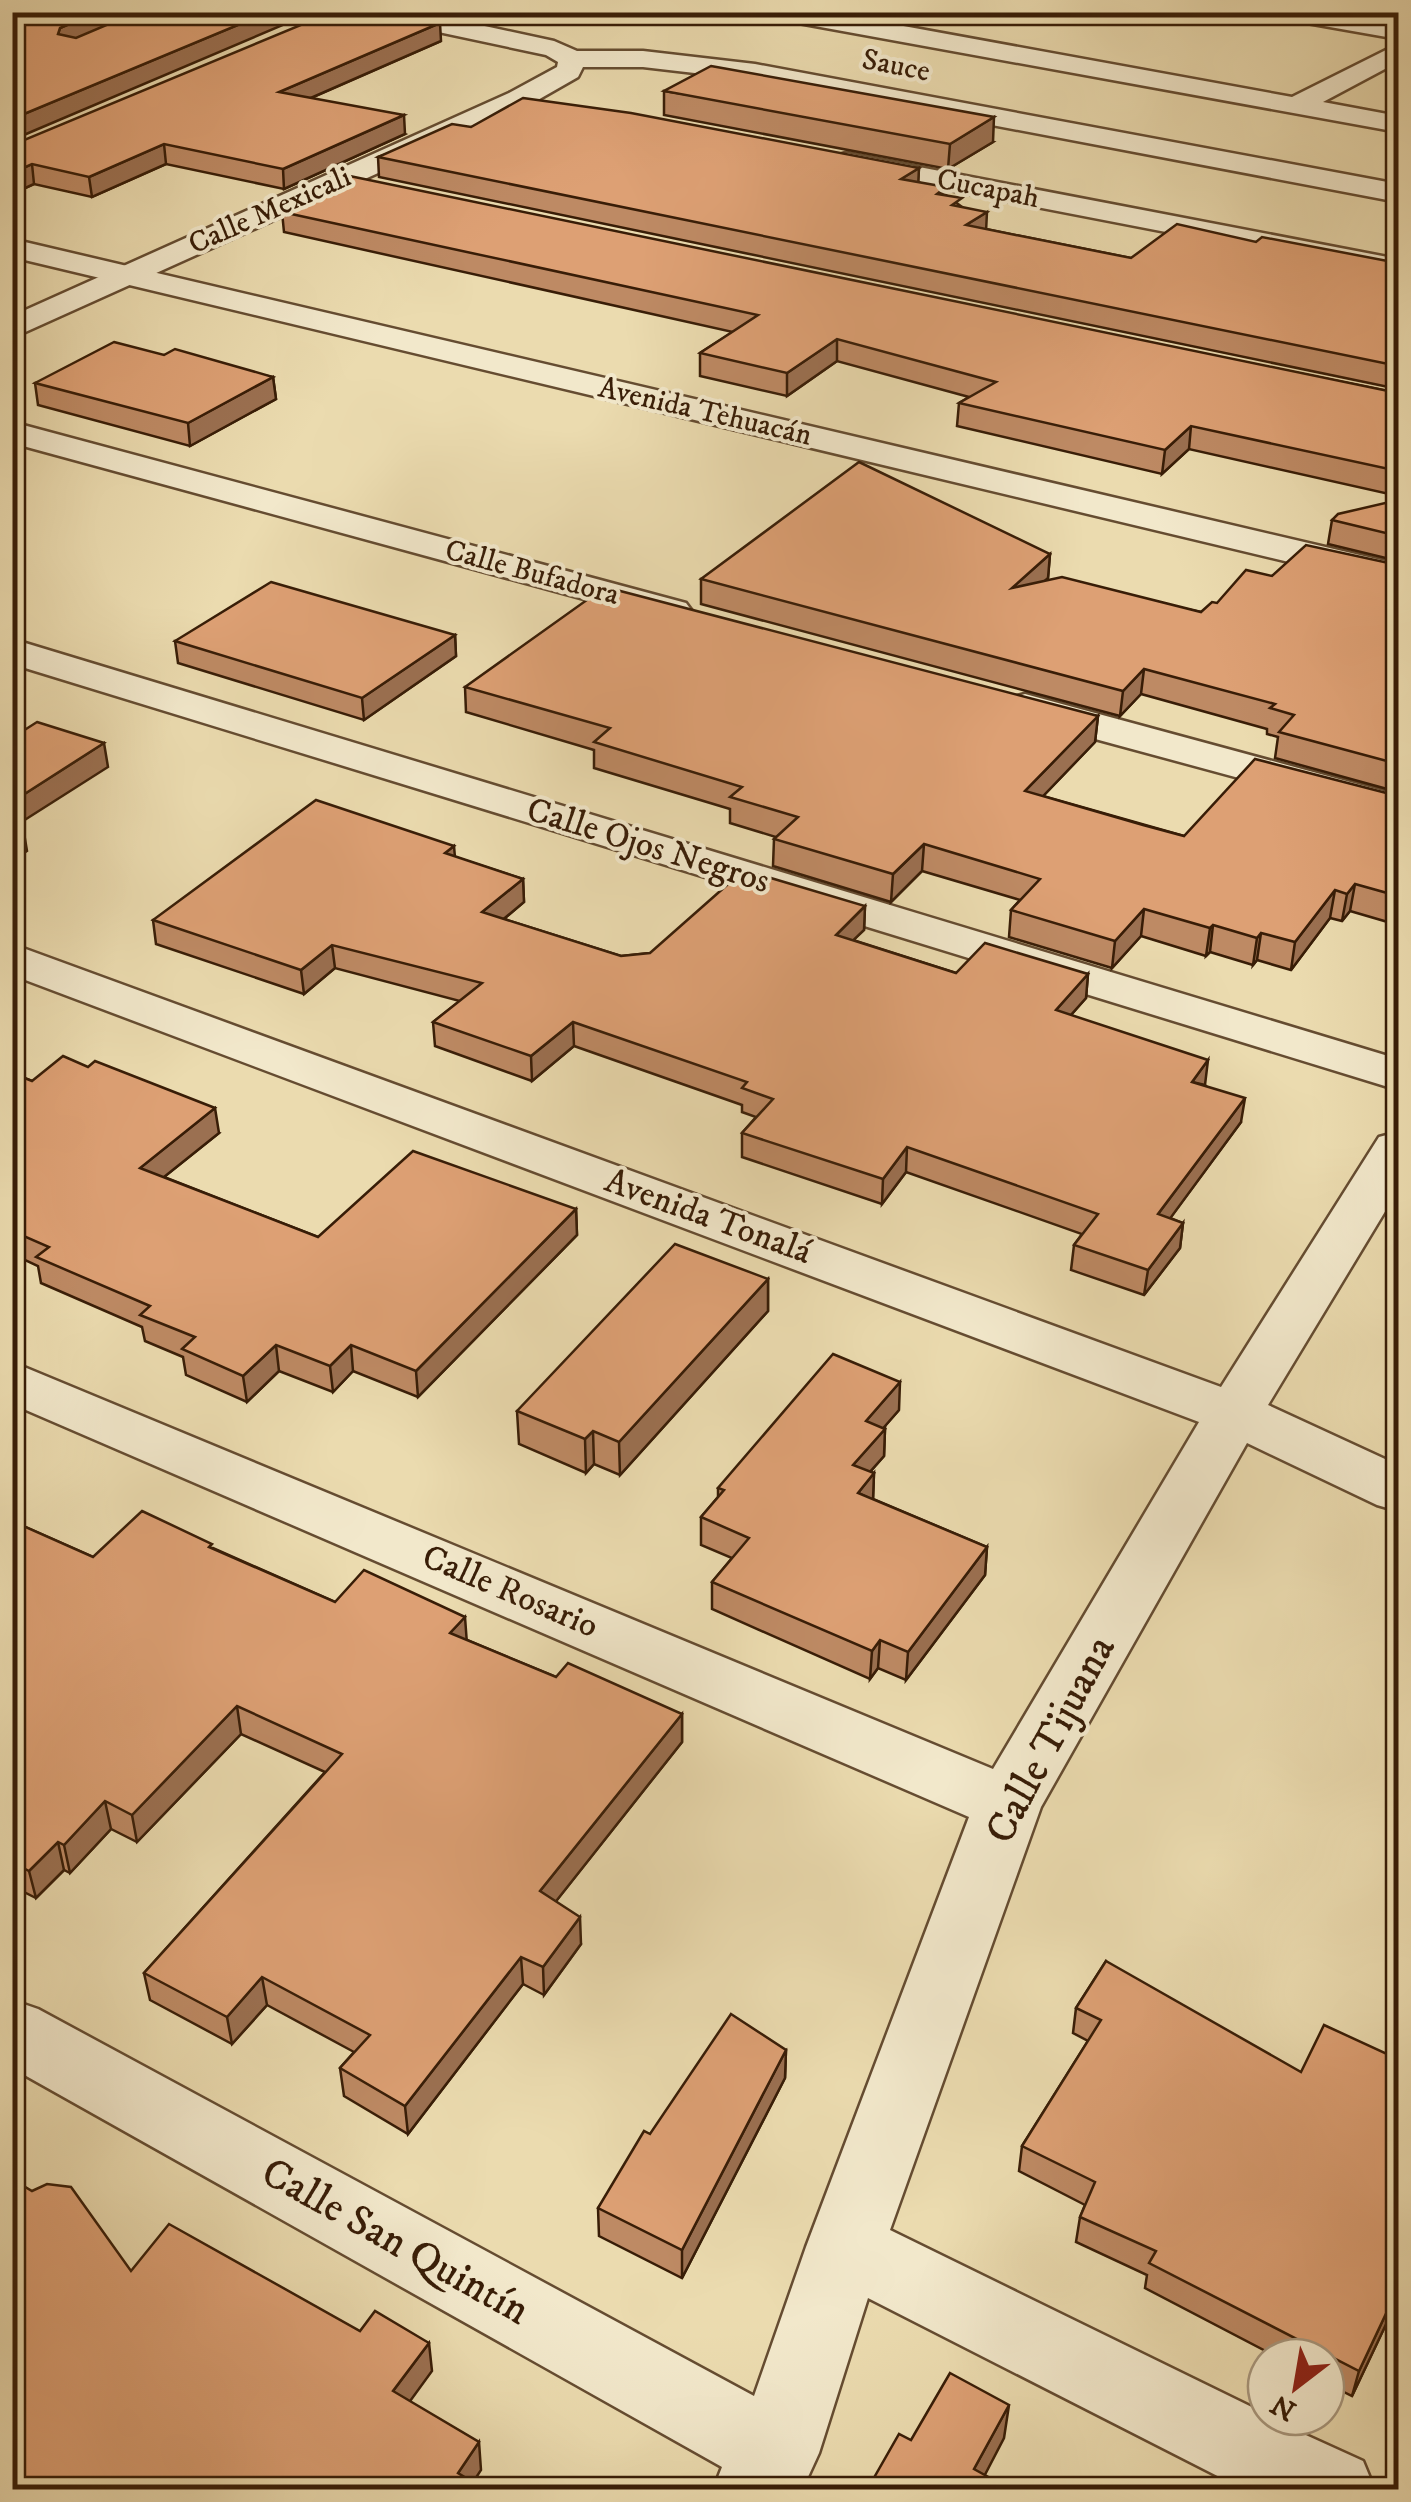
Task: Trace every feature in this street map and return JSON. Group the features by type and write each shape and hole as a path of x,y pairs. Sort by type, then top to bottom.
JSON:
{"street":[{"name":"Sauce","path":"382,12 554,49 572,58 643,59 755,72 1398,193"},
{"path":"782,12 1398,124"},
{"path":"1290,12 1398,31"},
{"path":"1297,105 1398,52"},
{"name":"Calle Mexicali","path":"12,328 518,99 569,70 572,58"},
{"path":"518,99 558,106"},
{"name":"Cucapah","path":"811,155 1398,268"},
{"path":"338,181 396,193"},
{"name":"Avenida Tehuacán","path":"12,248 1398,576"},
{"name":"Calle Bufadora","path":"12,432 706,620"},
{"name":"Calle Ojos Negros","path":"12,651 1398,1075"},
{"path":"994,698 1398,808"},
{"name":"Avenida Tonalá","path":"12,958 1234,1413 1398,1490"},
{"name":"Calle Tijuana","path":"766,2471 1008,1804 1234,1413 1398,1148"},
{"name":"Calle Rosario","path":"12,1380 1008,1804"},
{"name":"Calle San Quintín","path":"12,2030 766,2471"},
{"path":"845,2247 1334,2490"}],"building":[{"path":"43,12 97,12 60,28 58,34 76,38 137,12 269,12 12,119 12,24"},
{"path":"332,12 383,12 440,23 279,92 404,115 283,169 164,144 89,177 32,164 12,173 12,145"},
{"path":"711,66 994,117 950,144 664,91"},
{"path":"523,98 631,113 919,168 901,179 946,187 937,194 962,198 952,205 987,212 966,225 1131,258 1177,224 1256,242 1262,237 1398,263 1398,366 378,157 452,124 471,127"},
{"path":"340,174 1398,393 1398,471 1191,426 1165,450 959,403 996,382 837,339 787,373 700,353 758,315 282,212 343,181 329,178"},
{"path":"114,342 164,355 175,349 273,377 188,423 35,383"},
{"path":"859,462 1050,554 1012,588 1062,577 1201,612 1212,602 1217,603 1246,570 1272,576 1306,545 1398,565 1398,764 1279,732 1294,715 1270,708 1275,704 1144,669 1123,691 701,579"},
{"path":"1398,500 1398,536 1332,520 1338,514"},
{"path":"271,582 455,635 362,698 175,641"},
{"path":"605,587 1098,716 1025,791 1184,836 1255,759 1398,796 1398,896 1355,884 1347,894 1335,890 1295,942 1261,933 1257,938 1213,925 1210,928 1144,909 1115,941 1011,910 1040,879 924,844 893,874 774,839 798,817 730,797 742,787 594,742 610,728 465,687"},
{"path":"37,722 104,743 12,802 12,738"},
{"path":"316,800 454,846 445,853 523,879 482,912 621,956 650,953 744,870 865,906 836,935 956,973 985,943 1088,974 1056,1010 1208,1060 1192,1082 1245,1098 1158,1214 1183,1223 1148,1270 1074,1245 1098,1214 907,1147 883,1179 742,1133 773,1099 742,1088 747,1082 573,1022 531,1056 433,1022 482,983 332,945 301,970 153,920"},
{"path":"63,1056 88,1067 95,1061 215,1108 140,1168 318,1237 413,1151 576,1209 416,1371 351,1345 330,1366 276,1345 243,1376 182,1349 195,1337 140,1315 150,1306 36,1257 49,1247 12,1231 12,1073 32,1081"},
{"path":"675,1244 768,1279 619,1442 593,1431 585,1439 517,1411"},
{"path":"833,1354 900,1382 866,1421 885,1429 853,1465 874,1473 858,1493 987,1547 908,1652 880,1640 872,1651 712,1582 749,1538 701,1517 724,1490 718,1488"},
{"path":"142,1511 212,1544 209,1547 335,1602 364,1570 465,1617 450,1633 556,1677 568,1663 682,1714 540,1891 580,1917 543,1967 521,1957 405,2106 340,2068 370,2035 262,1977 227,2017 144,1973 342,1754 237,1706 132,1815 105,1801 64,1845 58,1842 29,1871 12,1862 12,1521 93,1557"},
{"path":"1106,1961 1301,2072 1324,2025 1398,2059 1398,2288 1359,2371 1346,2364 1346,2337 1293,2337 1149,2263 1156,2251 1080,2217 1095,2182 1022,2146 1101,2020 1076,2008"},
{"path":"731,2014 786,2050 682,2250 598,2208 644,2131 650,2134"},
{"path":"12,2179 32,2191 47,2184 71,2187 131,2271 169,2224 360,2331 375,2311 429,2343 393,2391 479,2442 458,2473 486,2490 12,2490"},
{"path":"950,2373 1009,2405 974,2469 1012,2490 867,2490 899,2434 911,2440"},
{"path":"1187,2480 1205,2490 1183,2490"}]}
